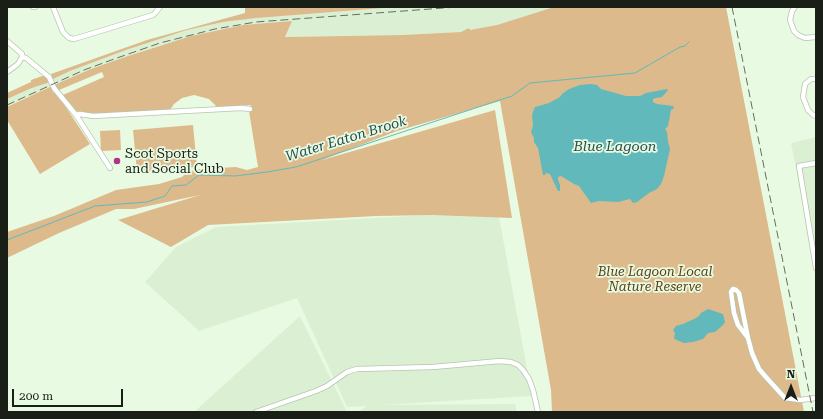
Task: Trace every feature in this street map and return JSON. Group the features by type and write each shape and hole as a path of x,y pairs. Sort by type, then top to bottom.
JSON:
{"street":[{"path":"53,7 63,32 69,38 74,39 152,15 160,7"},
{"path":"795,7 792,11 790,20 794,31 798,36 805,38 816,37"},
{"path":"7,41 22,54 22,58 18,64 7,72"},
{"path":"22,58 26,58 47,75 54,88 76,115 110,168"},
{"path":"816,79 811,79 805,84 803,97 808,110 816,116"},
{"path":"76,115 80,114 93,116 241,108 250,109"},
{"path":"816,163 799,166 816,268"},
{"path":"748,338 738,325 734,313 731,292 733,289 739,293 748,338 760,368 765,376 785,398 790,400 816,398"},
{"path":"256,412 316,391 327,386 347,372 357,369 433,367 500,360 511,362 524,370 533,390 538,412"}],"shaded area":[{"path":"396,7 554,7 497,25 461,32 402,35 284,37 291,21 243,25 208,32 159,46 91,69 54,85 53,81 53,79 70,71 126,50 187,30 223,22 259,17"},
{"path":"50,82 52,86 7,107 7,99"},
{"path":"816,137 816,271 791,143"},
{"path":"498,211 532,396 381,405 515,404 517,412 358,412 367,406 347,407 297,298 199,331 145,282 176,247 216,227"},
{"path":"300,316 347,412 194,412"}],"green space":[{"path":"245,7 396,7 223,22 187,30 126,50 70,71 53,80 51,74 147,40 245,13"},
{"name":"Blue Lagoon Local Nature Reserve","path":"554,7 726,7 804,412 552,412 551,390 500,101 397,131 322,160 495,110 512,218 433,215 376,216 208,225 171,247 118,220 200,195 134,209 116,209 59,233 7,258 7,232 54,216 116,190 159,184 182,177 187,172 200,169 236,167 247,170 258,167 249,111 251,105 217,107 209,99 194,95 182,98 174,104 170,110 91,114 76,111 63,95 104,77 102,72 59,90 54,85 91,69 191,36 243,25 292,21 285,37 402,35 461,32 469,28 470,30 497,25"},
{"path":"45,75 50,82 7,99 7,93 31,82 31,80"},
{"path":"52,86 52,91 60,98 90,144 40,174 7,120 7,107"},
{"path":"193,125 197,167 137,172 133,130"},
{"path":"120,130 121,150 101,151 100,131"}],"water":[{"name":"Blue Lagoon","path":"580,85 597,85 601,89 626,96 640,96 646,93 668,90 662,97 653,99 653,102 657,104 673,106 674,108 671,110 668,126 665,129 667,132 670,149 664,176 657,189 637,202 633,203 630,199 618,202 599,201 591,203 579,186 561,176 558,177 560,191 558,191 550,174 546,173 543,175 538,148 534,142 531,132 533,126 532,115 535,107 549,103 560,97 569,89"},
{"path":"708,309 723,314 725,322 723,325 715,332 708,333 703,339 693,342 684,343 674,339 675,333 673,330 676,326 694,319"}],"waterway":[{"name":"Water Eaton Brook","path":"7,240 95,206 147,202 165,196 172,186 186,185 199,175 235,176 296,167 512,96 530,83 635,73 680,47 685,46 689,42"}],"railway":[{"path":"7,105 84,70 160,43 215,29 256,22 457,7"},
{"path":"732,7 813,412"}],"place":[{"name":"Scot Sports and Social Club","path":"117,161"}]}
